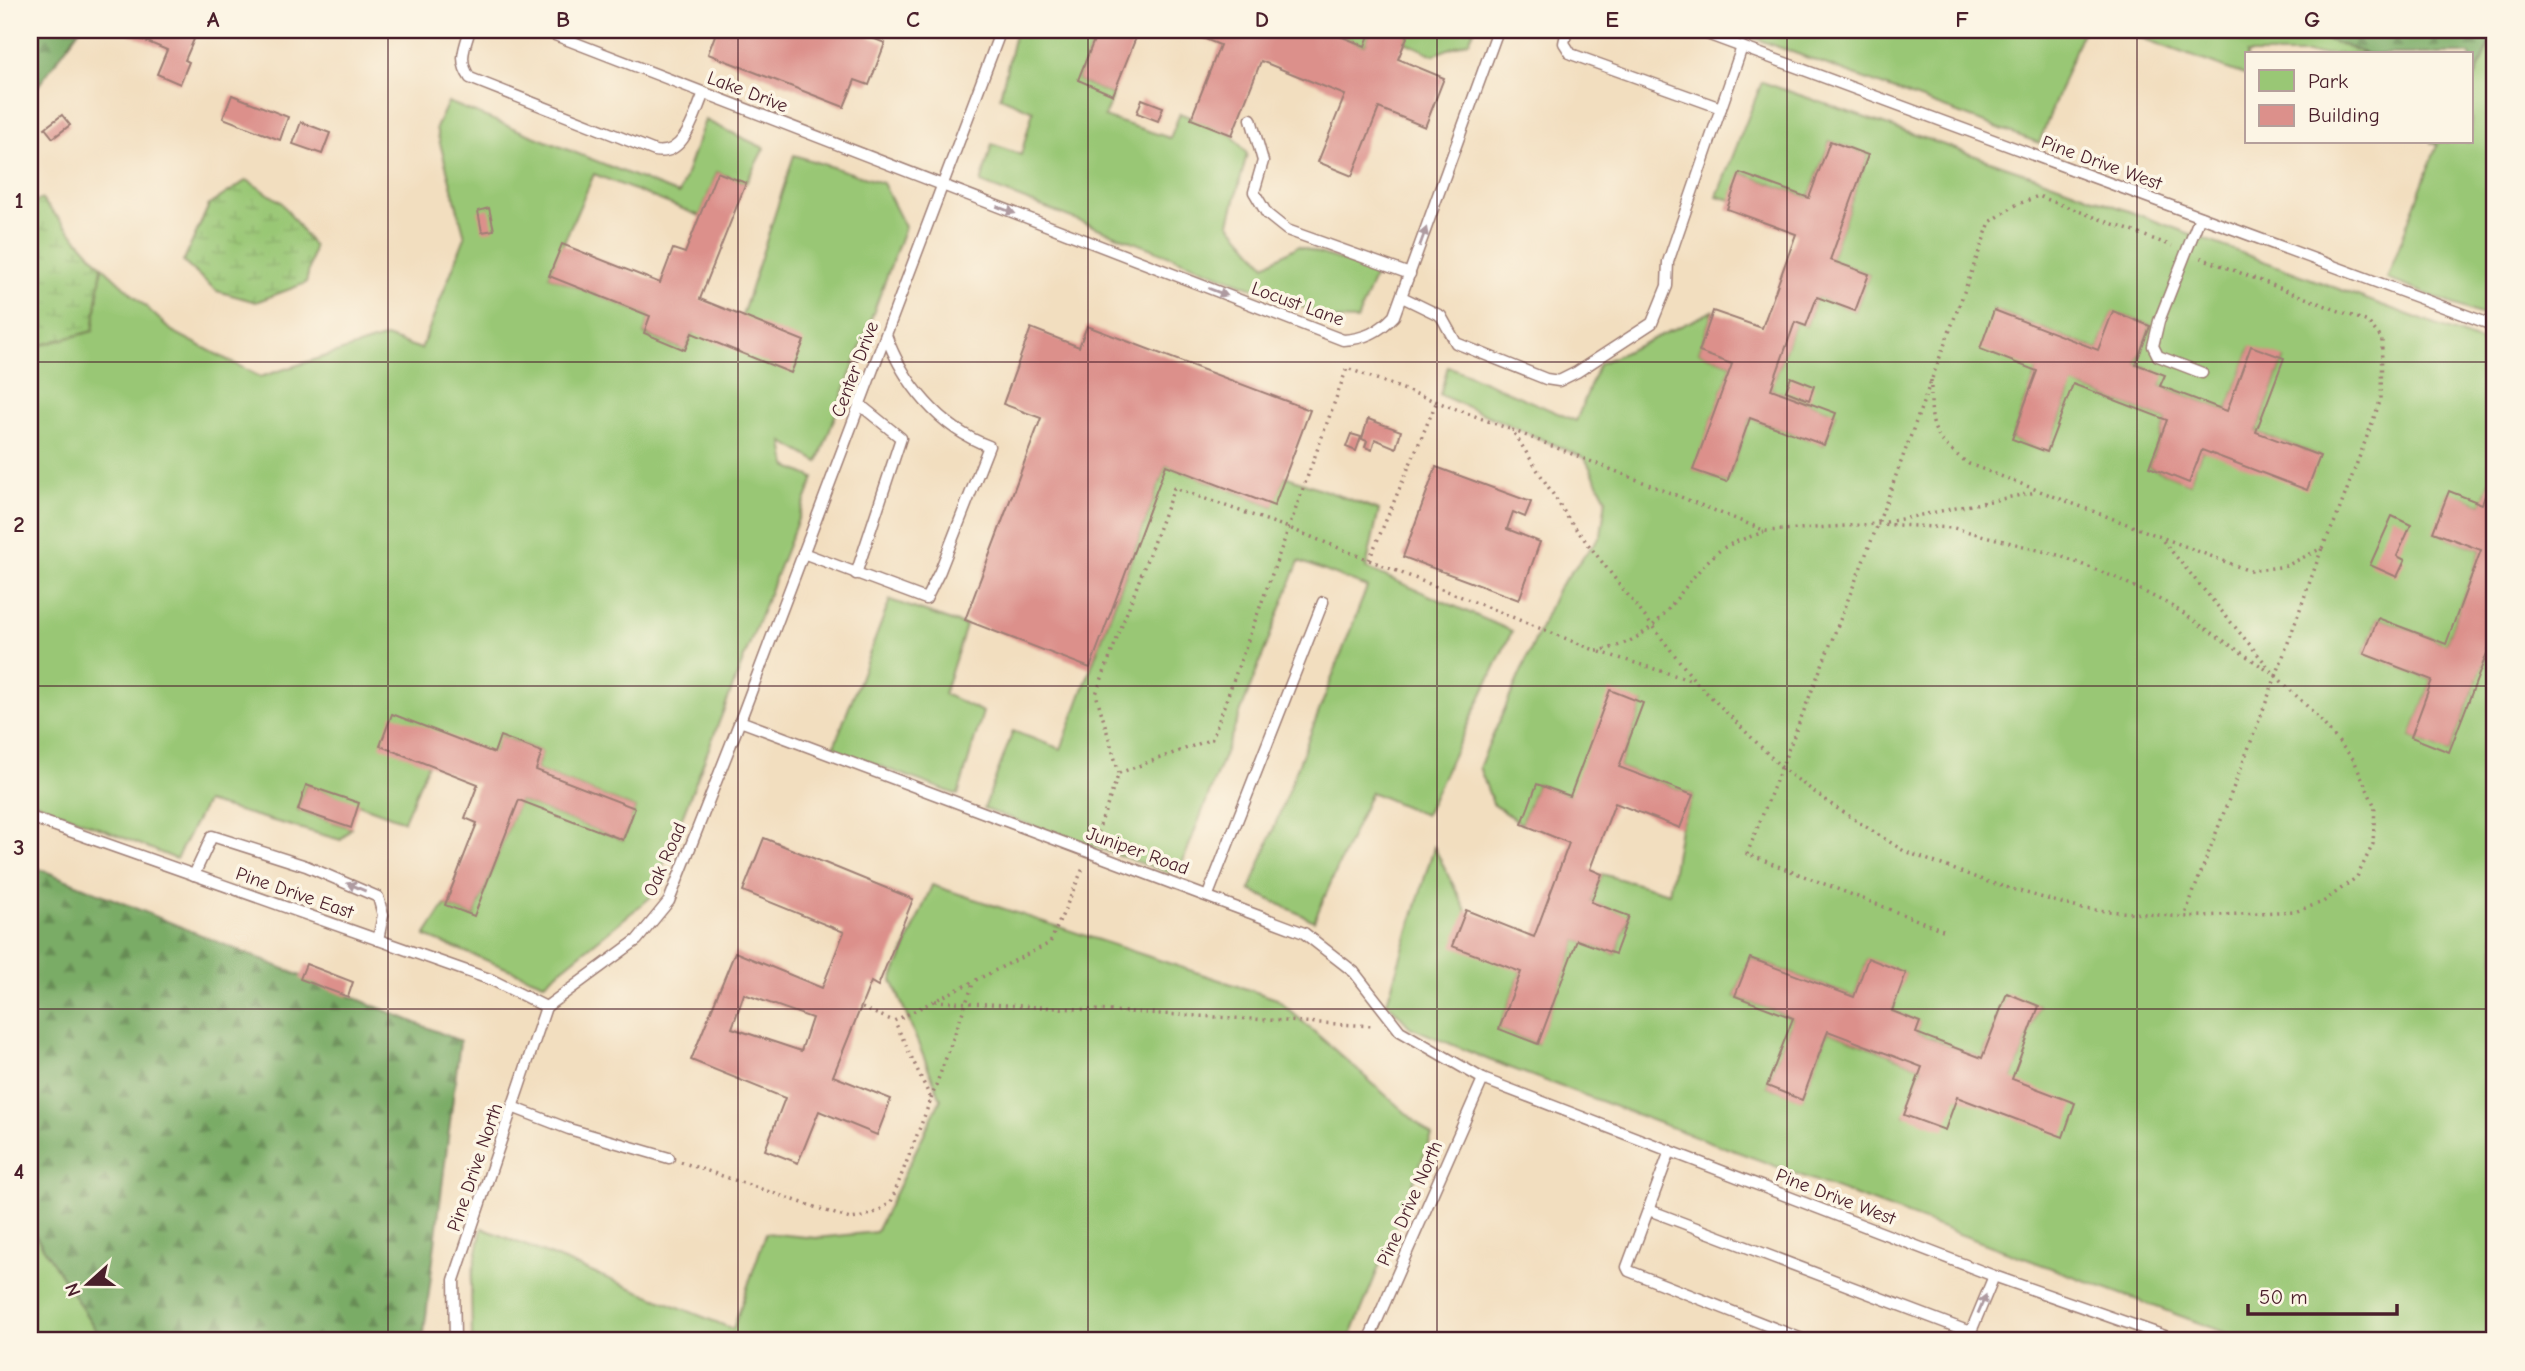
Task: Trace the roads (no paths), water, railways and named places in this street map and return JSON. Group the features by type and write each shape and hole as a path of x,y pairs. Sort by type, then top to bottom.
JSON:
{"lane":[{"path":"470,30 462,56 462,67 470,78 655,151 670,152 680,145 705,93"},
{"name":"Lake Drive","path":"542,30 942,186"},
{"name":"Center Drive","path":"740,721 1001,30"},
{"name":"Locust Lane","path":"942,186 1343,340 1360,339 1378,330 1394,316 1498,30"},
{"path":"1567,30 1564,43 1571,54 1721,108"},
{"name":"Pine Drive West","path":"1696,30 2495,326"},
{"path":"1402,297 1440,316 1456,343 1546,379 1559,381 1652,323 1667,286 1668,262 1742,47"},
{"path":"1251,119 1263,161 1254,192 1267,214 1287,230 1410,274"},
{"path":"2200,217 2159,321 2153,346 2158,356 2202,373"},
{"path":"803,553 926,599 940,571 989,446 970,438 914,390 897,365 886,335"},
{"path":"856,574 901,439 859,404"},
{"path":"1208,895 1323,601"},
{"name":"Juniper Road","path":"740,721 1304,933 1354,972 1400,1031 1483,1079"},
{"name":"Oak Road","path":"546,1007 637,940 669,901 740,721"},
{"name":"Pine Drive East","path":"30,817 492,981 546,1007"},
{"path":"194,875 212,836 306,866 378,897 383,915 378,940"},
{"name":"Pine Drive North","path":"455,1341 454,1280 546,1007"},
{"name":"Pine Drive West","path":"1483,1079 1994,1276 2179,1341"},
{"name":"Pine Drive North","path":"1368,1341 1483,1079"},
{"path":"512,1107 569,1129 669,1158"},
{"path":"1670,1151 1628,1267 1632,1274 1807,1341"},
{"path":"1649,1210 1968,1337 1994,1276"}]}
